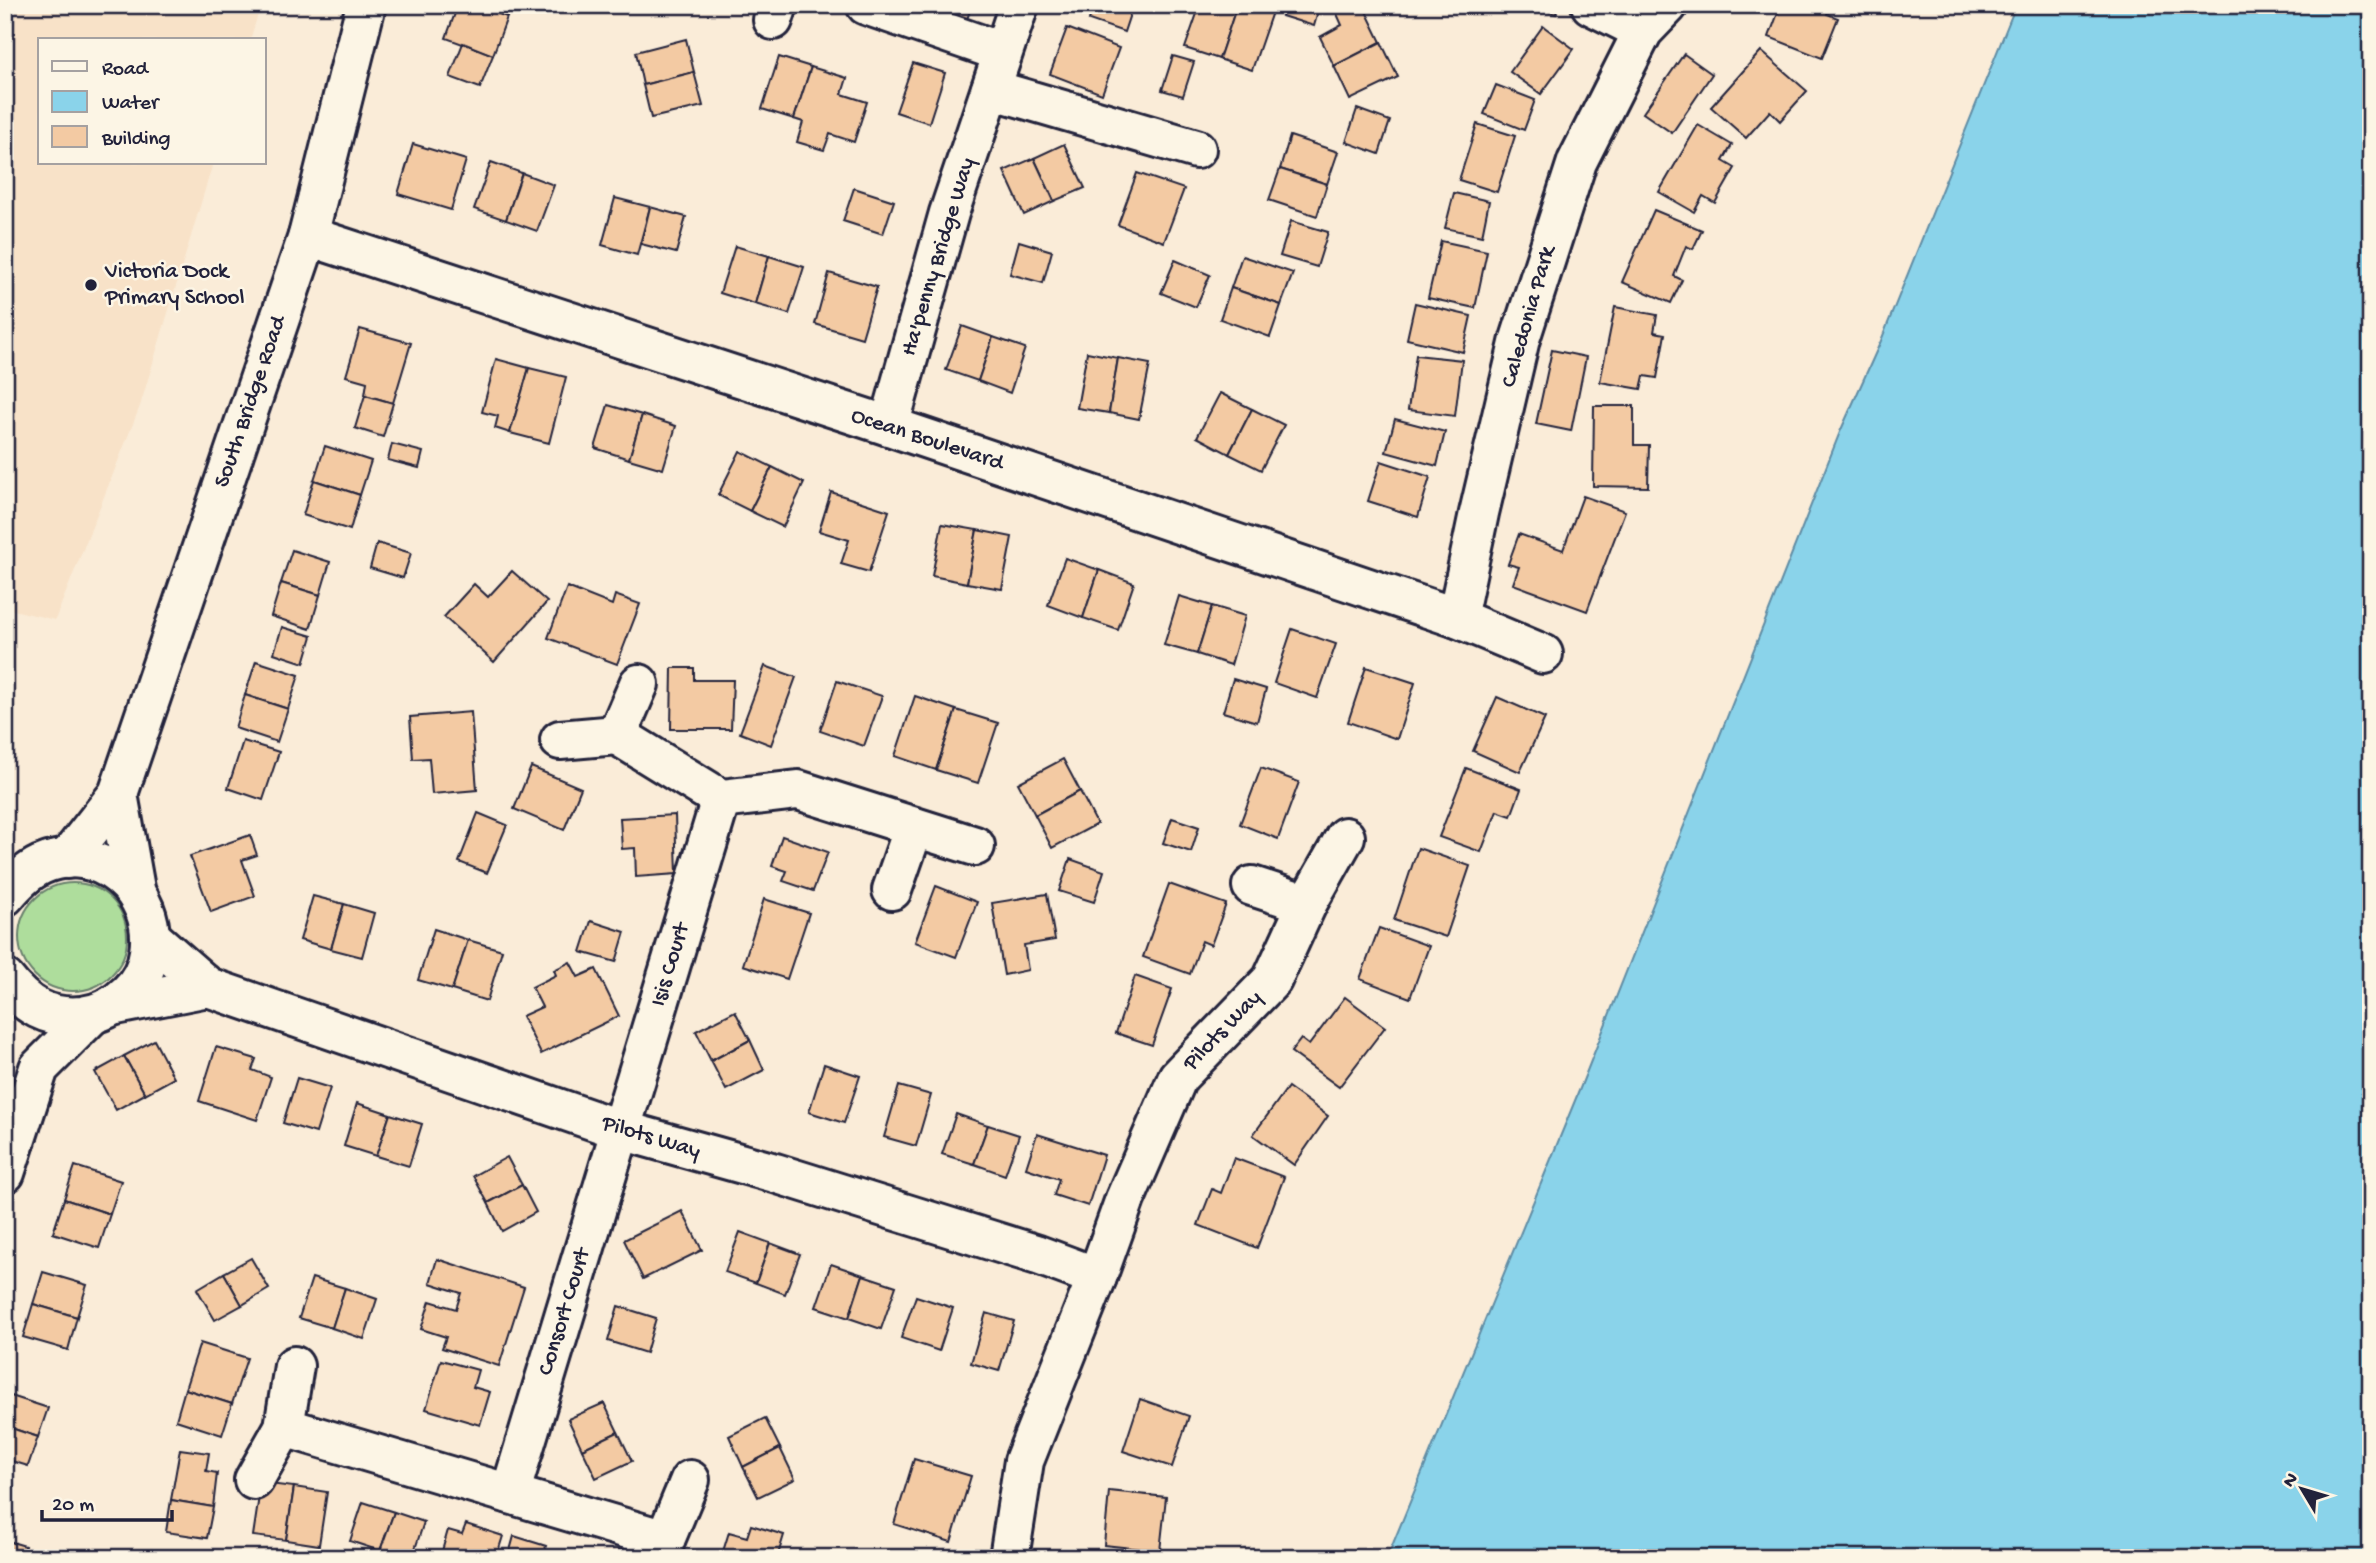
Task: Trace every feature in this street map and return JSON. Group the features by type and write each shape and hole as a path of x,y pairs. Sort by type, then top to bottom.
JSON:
{"street":[{"name":"South Bridge Road","path":"67,859 118,794 308,236 366,5"},
{"path":"866,5 1002,52"},
{"name":"Ha'penny Bridge Way","path":"889,426 949,213 1019,5"},
{"name":"Caledonia Park","path":"1457,618 1479,513 1528,314 1577,162 1655,18 1591,5"},
{"path":"991,89 1196,149"},
{"name":"Ocean Boulevard","path":"308,236 889,426 1457,618 1543,654"},
{"path":"617,735 639,684"},
{"path":"560,740 617,735 721,799 799,790 975,846"},
{"name":"South Bridge Road","path":"118,794 135,889"},
{"name":"Isis Court","path":"621,1130 721,799"},
{"path":"892,890 914,827"},
{"name":"Pilots Way","path":"1009,1558 1024,1461 1125,1199 1178,1077 1272,980 1307,904 1345,837"},
{"path":"5,896 20,879 41,865 67,859 93,861 116,872 135,889 148,912 152,938 148,963 135,987 104,1010 39,1068 5,1173"},
{"path":"1252,886 1307,904"},
{"name":"Pilots Way","path":"152,938 208,987 621,1130 1038,1255 1097,1277"},
{"path":"12,988 40,1011 65,1017 208,987"},
{"path":"12,988 39,1068"},
{"name":"Consort Court","path":"510,1494 621,1130"},
{"path":"254,1480 284,1427 294,1366"},
{"path":"284,1427 510,1494 663,1549 690,1480"}],"shaded area":[{"name":"Victoria Dock Primary School","path":"5,5 261,5 251,38 38,38 38,164 213,164 140,406 55,620 5,608"}],"green space":[{"path":"73,883 94,887 111,899 123,916 127,937 123,958 111,975 94,987 73,991 52,987 35,975 23,958 19,937 23,916 35,899 52,887"}],"water":[{"path":"2016,5 2371,5 2371,1558 1387,1558 1581,1086 1840,432 1880,343"}],"building":[{"path":"458,5 476,5 507,17 493,55 446,38"},
{"path":"476,5 511,5 507,17"},
{"path":"918,5 972,5 966,22"},
{"path":"1094,5 1133,5 1124,32 1089,20"},
{"path":"1200,5 1237,5 1219,59 1185,48"},
{"path":"1237,5 1274,6 1252,70 1219,59"},
{"path":"1286,5 1320,5 1314,26 1282,16"},
{"path":"1333,5 1363,5 1381,42 1334,66 1320,37 1342,25"},
{"path":"1524,5 1558,5 1556,14"},
{"path":"1781,5 1830,5 1827,14 1838,18 1822,58 1769,37"},
{"path":"1543,26 1574,49 1541,94 1510,72"},
{"path":"1067,28 1119,48 1102,94 1050,74"},
{"path":"686,39 694,72 643,85 636,52"},
{"path":"1381,42 1398,77 1350,100 1334,66"},
{"path":"463,43 493,55 480,88 450,77"},
{"path":"1761,51 1807,91 1780,121 1770,111 1746,138 1711,107"},
{"path":"1684,54 1712,74 1672,133 1643,113"},
{"path":"1173,56 1194,62 1183,96 1162,90"},
{"path":"779,57 811,67 794,119 762,109"},
{"path":"913,63 945,73 929,123 896,112"},
{"path":"811,67 847,78 842,94 867,102 854,142 830,134 824,150 797,142 803,122 794,119"},
{"path":"694,72 703,106 651,118 643,85"},
{"path":"1496,85 1535,100 1524,130 1484,114"},
{"path":"1357,109 1390,121 1379,154 1346,142"},
{"path":"1477,124 1515,136 1497,192 1459,180"},
{"path":"1698,125 1732,145 1723,161 1735,168 1715,203 1703,196 1694,212 1659,192"},
{"path":"1290,136 1338,152 1327,184 1280,169"},
{"path":"413,144 466,160 451,210 398,194"},
{"path":"1064,144 1085,188 1054,201 1034,158"},
{"path":"1034,158 1054,201 1024,215 1004,171"},
{"path":"491,162 522,173 506,220 474,209"},
{"path":"1280,169 1327,184 1317,216 1269,200"},
{"path":"522,173 554,185 537,231 506,220"},
{"path":"1137,173 1184,189 1164,242 1118,225"},
{"path":"854,188 894,201 883,234 843,221"},
{"path":"1454,193 1489,201 1482,236 1445,228"},
{"path":"615,198 650,207 637,255 602,245"},
{"path":"650,207 686,217 676,253 641,244"},
{"path":"1654,210 1702,230 1693,249 1686,246 1674,276 1682,280 1671,303 1622,282"},
{"path":"1291,221 1328,232 1317,267 1280,256"},
{"path":"1019,241 1052,251 1043,283 1010,274"},
{"path":"1441,241 1487,251 1475,308 1428,298"},
{"path":"735,246 769,256 755,304 720,293"},
{"path":"769,256 804,267 789,314 755,304"},
{"path":"1242,256 1293,273 1281,305 1231,288"},
{"path":"1175,260 1210,275 1196,307 1161,293"},
{"path":"829,273 877,287 862,338 815,324"},
{"path":"1231,288 1281,305 1270,337 1220,319"},
{"path":"1415,303 1471,316 1463,352 1407,339"},
{"path":"1615,307 1657,315 1654,332 1665,334 1657,378 1644,376 1641,389 1600,382"},
{"path":"962,326 993,337 978,381 946,370"},
{"path":"360,329 411,343 393,403 365,395 367,382 346,376"},
{"path":"993,337 1025,348 1010,393 978,381"},
{"path":"1552,350 1586,357 1571,431 1536,424"},
{"path":"1087,352 1118,358 1109,413 1077,408"},
{"path":"1416,355 1462,360 1455,416 1408,410"},
{"path":"1118,358 1150,364 1139,419 1109,413"},
{"path":"496,359 529,368 510,433 495,428 498,416 482,412"},
{"path":"529,368 566,377 549,443 510,433"},
{"path":"1220,393 1252,409 1229,454 1197,437"},
{"path":"365,395 393,403 383,437 355,428"},
{"path":"608,405 642,415 629,459 595,448"},
{"path":"1594,406 1634,406 1634,445 1649,445 1648,487 1593,486"},
{"path":"1252,409 1284,425 1261,470 1229,454"},
{"path":"642,415 676,426 663,469 629,459"},
{"path":"1395,419 1445,432 1437,466 1386,452"},
{"path":"392,444 423,452 419,468 388,460"},
{"path":"325,446 371,461 360,495 314,480"},
{"path":"740,451 772,467 750,511 718,495"},
{"path":"1381,461 1430,477 1418,517 1368,501"},
{"path":"772,467 804,483 783,527 750,511"},
{"path":"314,480 360,495 350,530 303,515"},
{"path":"831,492 889,511 869,572 841,564 849,540 819,531"},
{"path":"1583,496 1625,511 1587,611 1513,584 1519,567 1508,564 1519,534 1563,550"},
{"path":"942,524 977,530 967,583 932,576"},
{"path":"977,530 1012,537 1002,589 967,583"},
{"path":"377,543 411,553 403,578 370,568"},
{"path":"292,550 330,562 320,595 281,583"},
{"path":"1065,558 1099,570 1083,618 1048,605"},
{"path":"1099,570 1134,583 1118,630 1083,618"},
{"path":"512,571 547,602 494,662 444,617 474,584 488,597"},
{"path":"281,583 320,595 310,629 271,616"},
{"path":"567,587 612,605 615,595 640,604 617,664 548,638"},
{"path":"1179,596 1212,606 1197,654 1164,645"},
{"path":"1212,606 1245,616 1231,665 1197,654"},
{"path":"282,627 312,636 304,663 274,653"},
{"path":"1292,629 1336,644 1317,698 1274,683"},
{"path":"256,661 299,675 288,709 245,695"},
{"path":"765,666 796,677 771,745 740,733"},
{"path":"1366,667 1415,683 1397,739 1348,722"},
{"path":"672,668 694,668 694,680 733,680 731,729 671,729"},
{"path":"1233,679 1266,689 1257,722 1223,712"},
{"path":"837,681 882,696 864,746 820,731"},
{"path":"245,695 288,709 277,742 235,728"},
{"path":"915,696 956,710 936,770 895,756"},
{"path":"1497,697 1545,718 1520,772 1473,751"},
{"path":"956,710 998,723 978,783 936,770"},
{"path":"471,712 477,790 432,794 429,758 413,759 410,717"},
{"path":"243,741 279,752 263,800 228,788"},
{"path":"1063,759 1080,791 1035,815 1018,783"},
{"path":"531,767 581,788 564,830 514,809"},
{"path":"1261,768 1299,782 1278,839 1240,824"},
{"path":"1466,768 1521,789 1511,816 1497,811 1481,852 1439,837"},
{"path":"1080,791 1097,824 1052,848 1035,815"},
{"path":"478,813 507,825 487,873 459,862"},
{"path":"675,815 677,874 636,877 635,848 622,849 620,818"},
{"path":"1172,818 1199,827 1191,852 1163,843"},
{"path":"250,835 257,855 242,860 255,896 211,912 190,856"},
{"path":"782,836 828,852 813,891 783,881 787,871 772,866"},
{"path":"1418,848 1470,866 1446,937 1394,920"},
{"path":"1070,859 1104,871 1094,902 1059,891"},
{"path":"1169,884 1226,904 1211,945 1202,941 1190,974 1143,957"},
{"path":"936,886 977,902 956,957 915,942"},
{"path":"1047,894 1055,940 1024,945 1028,970 1004,975 992,903"},
{"path":"313,896 344,904 331,949 300,940"},
{"path":"764,899 809,913 787,979 743,965"},
{"path":"344,904 374,913 362,957 331,949"},
{"path":"591,921 625,932 616,962 581,952"},
{"path":"1379,928 1429,946 1410,998 1360,979"},
{"path":"434,929 468,940 452,990 418,980"},
{"path":"468,940 502,950 487,1001 452,990"},
{"path":"570,962 578,977 596,969 619,1016 541,1054 522,1016 542,1007 532,987 556,975 554,970"},
{"path":"1135,976 1172,989 1152,1045 1116,1033"},
{"path":"1345,997 1385,1027 1339,1087 1291,1052 1301,1039 1309,1045"},
{"path":"735,1011 750,1040 711,1061 696,1031"},
{"path":"154,1040 174,1078 145,1094 124,1056"},
{"path":"750,1040 764,1070 726,1090 711,1061"},
{"path":"216,1047 256,1059 252,1070 271,1077 257,1120 199,1101"},
{"path":"124,1056 145,1094 116,1110 95,1072"},
{"path":"824,1064 860,1076 844,1123 809,1112"},
{"path":"297,1078 330,1088 316,1133 283,1123"},
{"path":"899,1086 931,1095 916,1146 884,1137"},
{"path":"1288,1087 1328,1116 1294,1165 1253,1135"},
{"path":"357,1103 390,1114 376,1156 344,1146"},
{"path":"390,1114 422,1124 409,1166 376,1156"},
{"path":"956,1114 988,1125 974,1164 942,1154"},
{"path":"988,1125 1019,1135 1005,1175 974,1164"},
{"path":"1037,1134 1104,1155 1088,1206 1054,1195 1059,1179 1026,1168"},
{"path":"507,1157 522,1185 488,1203 473,1176"},
{"path":"1234,1158 1284,1177 1257,1248 1198,1225 1212,1189 1221,1193"},
{"path":"75,1166 121,1181 110,1214 64,1199"},
{"path":"522,1185 536,1212 502,1231 488,1203"},
{"path":"64,1199 110,1214 99,1248 53,1233"},
{"path":"682,1211 702,1250 643,1279 624,1240"},
{"path":"740,1232 770,1243 756,1283 725,1272"},
{"path":"770,1243 800,1254 785,1294 756,1283"},
{"path":"251,1258 269,1289 242,1305 224,1273"},
{"path":"437,1259 524,1287 499,1366 442,1348 446,1337 421,1329 430,1301 456,1309 461,1293 430,1283"},
{"path":"831,1264 863,1275 849,1318 816,1307"},
{"path":"43,1272 87,1285 77,1317 33,1304"},
{"path":"224,1273 242,1305 215,1320 197,1289"},
{"path":"863,1275 896,1286 881,1329 849,1318"},
{"path":"312,1278 345,1288 332,1328 299,1318"},
{"path":"345,1288 377,1299 364,1339 332,1328"},
{"path":"916,1296 953,1308 939,1351 901,1338"},
{"path":"33,1304 77,1317 68,1350 23,1337"},
{"path":"618,1306 656,1318 646,1353 608,1341"},
{"path":"986,1313 1014,1321 999,1371 971,1363"},
{"path":"200,1343 247,1358 232,1404 185,1389"},
{"path":"441,1360 478,1370 473,1387 490,1392 480,1425 426,1409"},
{"path":"185,1389 232,1404 222,1435 176,1420"},
{"path":"5,1394 48,1408 38,1437 5,1426"},
{"path":"1140,1399 1189,1416 1172,1467 1123,1451"},
{"path":"604,1403 618,1432 582,1449 568,1419"},
{"path":"765,1418 780,1448 743,1467 729,1436"},
{"path":"5,1426 38,1437 28,1466 5,1459"},
{"path":"618,1432 632,1461 596,1478 582,1449"},
{"path":"780,1448 795,1479 758,1497 743,1467"},
{"path":"180,1449 209,1453 206,1471 217,1473 213,1507 171,1500"},
{"path":"914,1459 971,1476 951,1542 894,1524"},
{"path":"261,1483 294,1487 286,1540 253,1536"},
{"path":"294,1487 327,1492 319,1545 286,1540"},
{"path":"5,1489 15,1492 5,1523"},
{"path":"1109,1491 1166,1497 1160,1551 1104,1545"},
{"path":"171,1500 213,1507 207,1538 166,1532"},
{"path":"363,1502 394,1512 380,1551 350,1541"},
{"path":"394,1512 424,1522 412,1558 400,1558 380,1551"},
{"path":"466,1524 503,1536 496,1558 440,1558 448,1530 462,1534"},
{"path":"751,1525 784,1535 777,1558 721,1558 729,1532 747,1537"},
{"path":"514,1536 546,1546 542,1558 508,1558"},
{"path":"5,1540 25,1546 22,1558 5,1558"},
{"path":"152,1550 171,1558 149,1558"},
{"path":"908,1552 927,1558 906,1558"}],"place":[{"name":"Victoria Dock Primary School","path":"91,285"}]}
